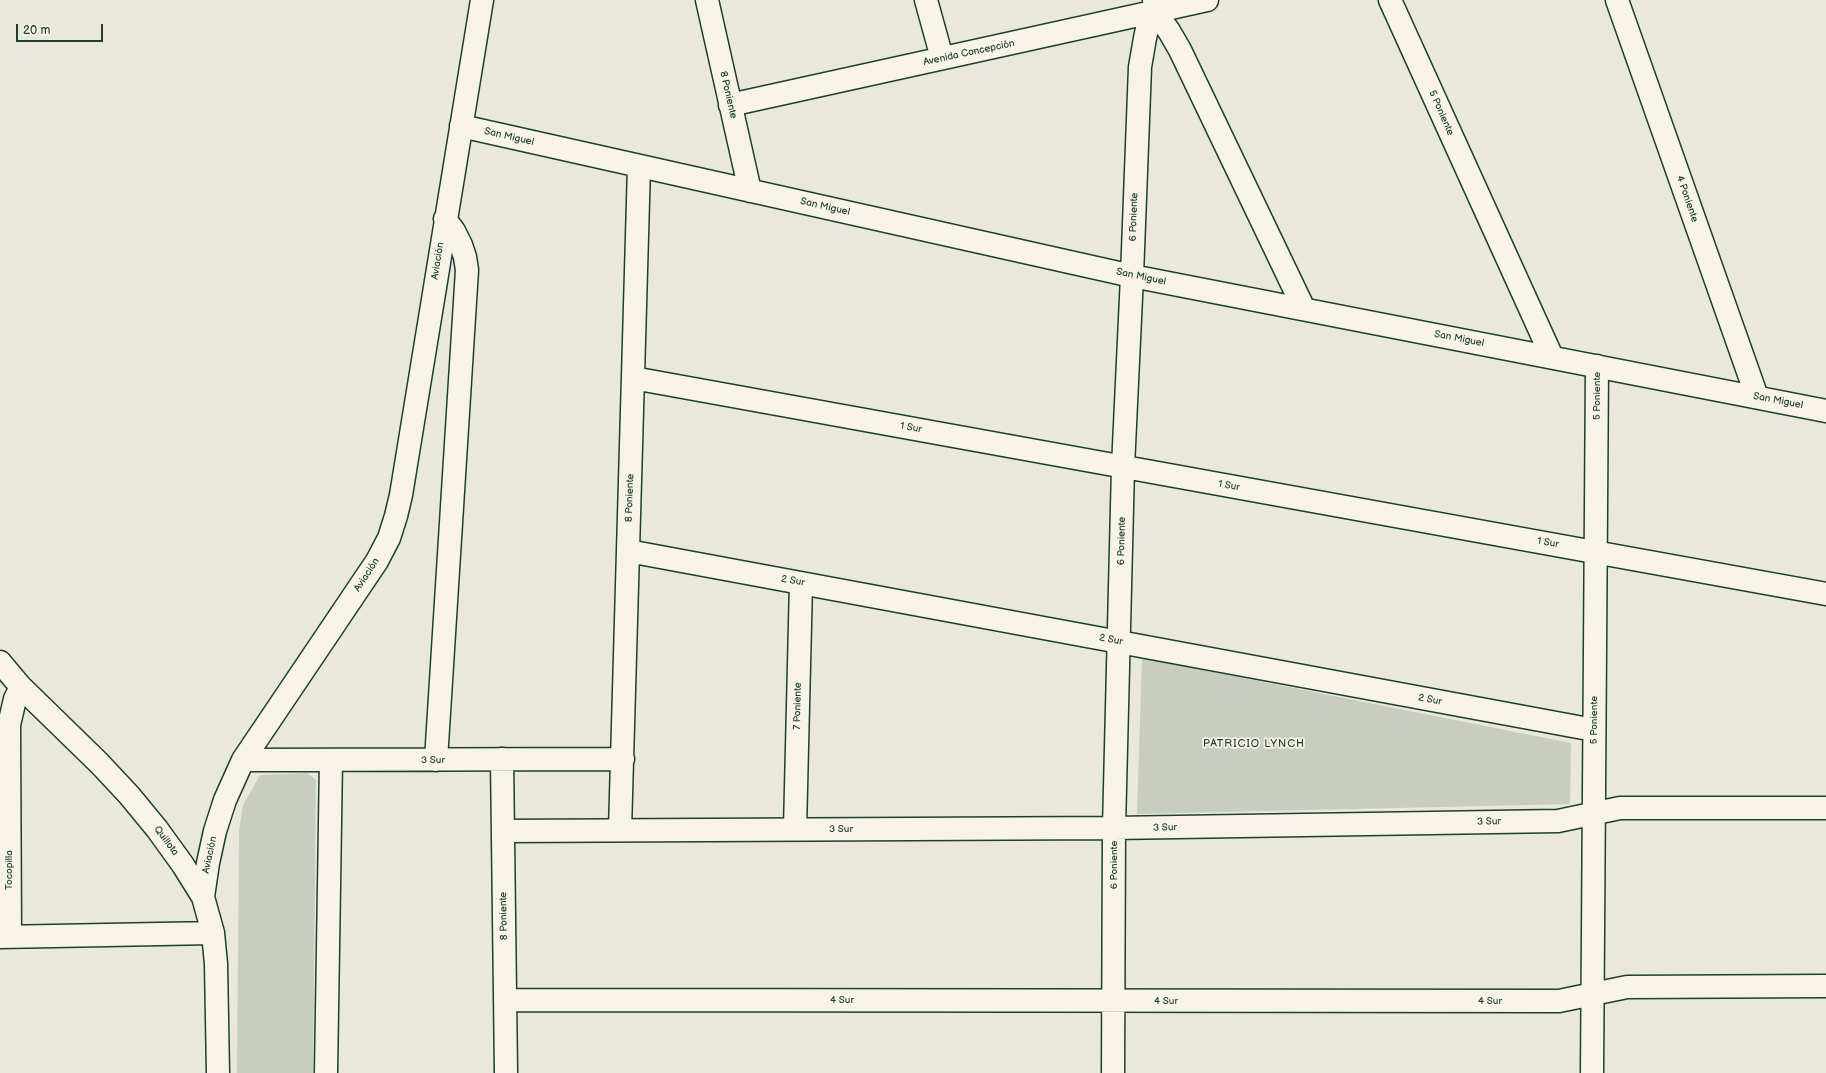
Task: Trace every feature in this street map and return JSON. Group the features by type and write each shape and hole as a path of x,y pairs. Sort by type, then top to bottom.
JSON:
{"street":[{"name":"Aviación","path":"203,897 215,831 225,800 243,760 377,561 389,538 401,495 482,0"},
{"name":"8 Poniente","path":"706,0 750,191"},
{"path":"926,0 942,58"},
{"name":"Avenida Concepción","path":"730,105 942,58 1155,6 1207,0"},
{"name":"5 Poniente","path":"1390,0 1552,357"},
{"name":"4 Poniente","path":"1617,0 1758,398"},
{"path":"1155,6 1180,50 1304,309"},
{"name":"6 Poniente","path":"1113,1073 1114,828 1120,642 1123,467 1140,67 1146,31 1155,6"},
{"name":"San Miguel","path":"461,126 1132,276 1826,411"},
{"name":"8 Poniente","path":"620,830 639,166"},
{"name":"Aviación","path":"436,760 467,270 461,245 454,231 445,219"},
{"name":"5 Poniente","path":"1592,1073 1597,366"},
{"name":"1 Sur","path":"633,378 1826,594"},
{"name":"2 Sur","path":"628,551 1594,730"},
{"name":"7 Poniente","path":"795,829 801,582"},
{"name":"Quillota","path":"0,662 21,687 99,763 129,795 184,865 203,897 213,933 216,964 218,1073"},
{"name":"Tocopilla","path":"21,687 15,699 9,725 5,936 213,933"},
{"name":"3 Sur","path":"243,760 623,759"},
{"path":"326,1073 331,760"},
{"name":"8 Poniente","path":"502,760 506,1073"},
{"name":"3 Sur","path":"503,831 1114,828 1558,821 1620,808 1826,808"},
{"name":"4 Sur","path":"505,1000 1559,1001 1627,987 1826,986"}],"shaded area":[{"path":"1142,658 1571,743 1570,804 1137,814"},
{"path":"307,773 316,780 313,1073 237,1073 239,832 243,805 260,775"}],"district":[{"name":"PATRICIO LYNCH","path":"1254,744"}]}
